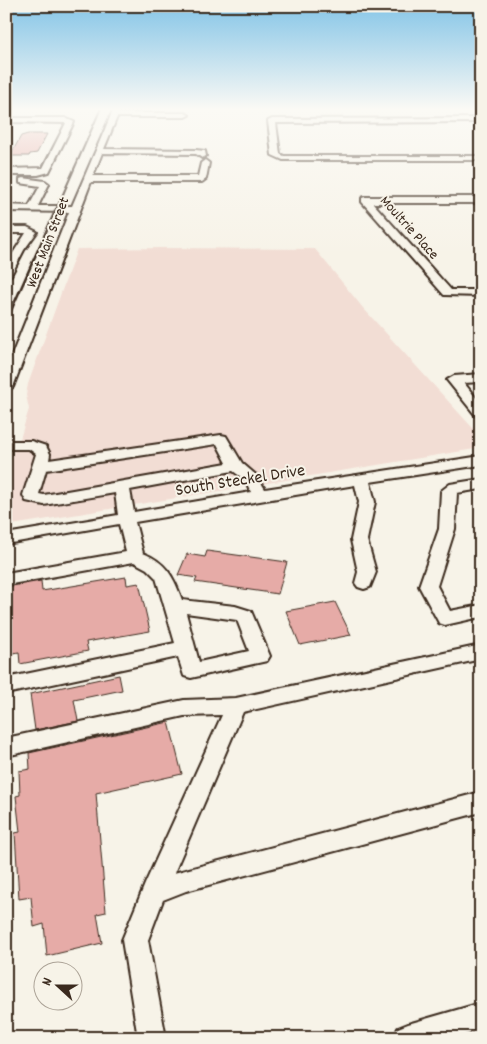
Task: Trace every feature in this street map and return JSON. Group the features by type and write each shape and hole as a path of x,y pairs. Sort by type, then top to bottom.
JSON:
{"street":[{"path":"6,172 38,172 46,170 53,157"},
{"name":"West Main Street","path":"6,387 97,157"},
{"path":"88,179 202,179 203,157"},
{"path":"279,157 481,158"},
{"path":"6,181 45,184 32,208"},
{"name":"Moultrie Place","path":"481,200 364,200 448,293 481,293"},
{"path":"6,208 75,209"},
{"path":"6,230 27,230 32,232 19,250 6,275"},
{"path":"481,378 454,380 481,413"},
{"path":"41,460 221,439 236,466 251,478 260,495"},
{"path":"6,446 38,447 41,460 30,495 32,498 44,500 236,466"},
{"path":"477,472 449,491 446,529 428,586 445,618 481,611"},
{"name":"South Steckel Drive","path":"6,539 260,495 362,480 477,472"},
{"path":"362,480 367,502 359,540 367,572 364,583"},
{"path":"121,487 125,499 126,518 135,556"},
{"path":"6,579 135,556 153,564 163,574 186,648 191,671 260,656 245,616 235,612 173,605"},
{"path":"6,686 186,648"},
{"path":"152,1038 135,940 154,892 236,706 481,652"},
{"path":"154,892 185,880 481,802"},
{"path":"408,1038 481,1016"}],"lane":[{"path":"6,747 184,708 236,706"}],"shaded area":[{"path":"77,249 315,249 363,308 481,437 481,448 6,526 6,474 14,450 17,449 29,409 26,395 28,384"}],"building":[{"path":"207,551 287,562 278,594 195,582 197,578 178,575 187,554 205,557"},
{"path":"126,577 127,585 139,583 150,631 86,642 88,651 20,664 19,652 6,654 6,587 41,581 42,591"},
{"path":"335,602 351,635 300,645 286,611"},
{"path":"119,675 122,690 74,700 78,721 35,730 30,694"},
{"path":"169,722 182,774 96,793 106,912 97,914 102,943 47,956 44,924 34,927 31,897 19,899 15,833 20,832 16,796 20,795 19,771 30,769 29,753"}],"railway":[{"path":"56,210 80,157"},
{"path":"6,322 56,209"}]}
